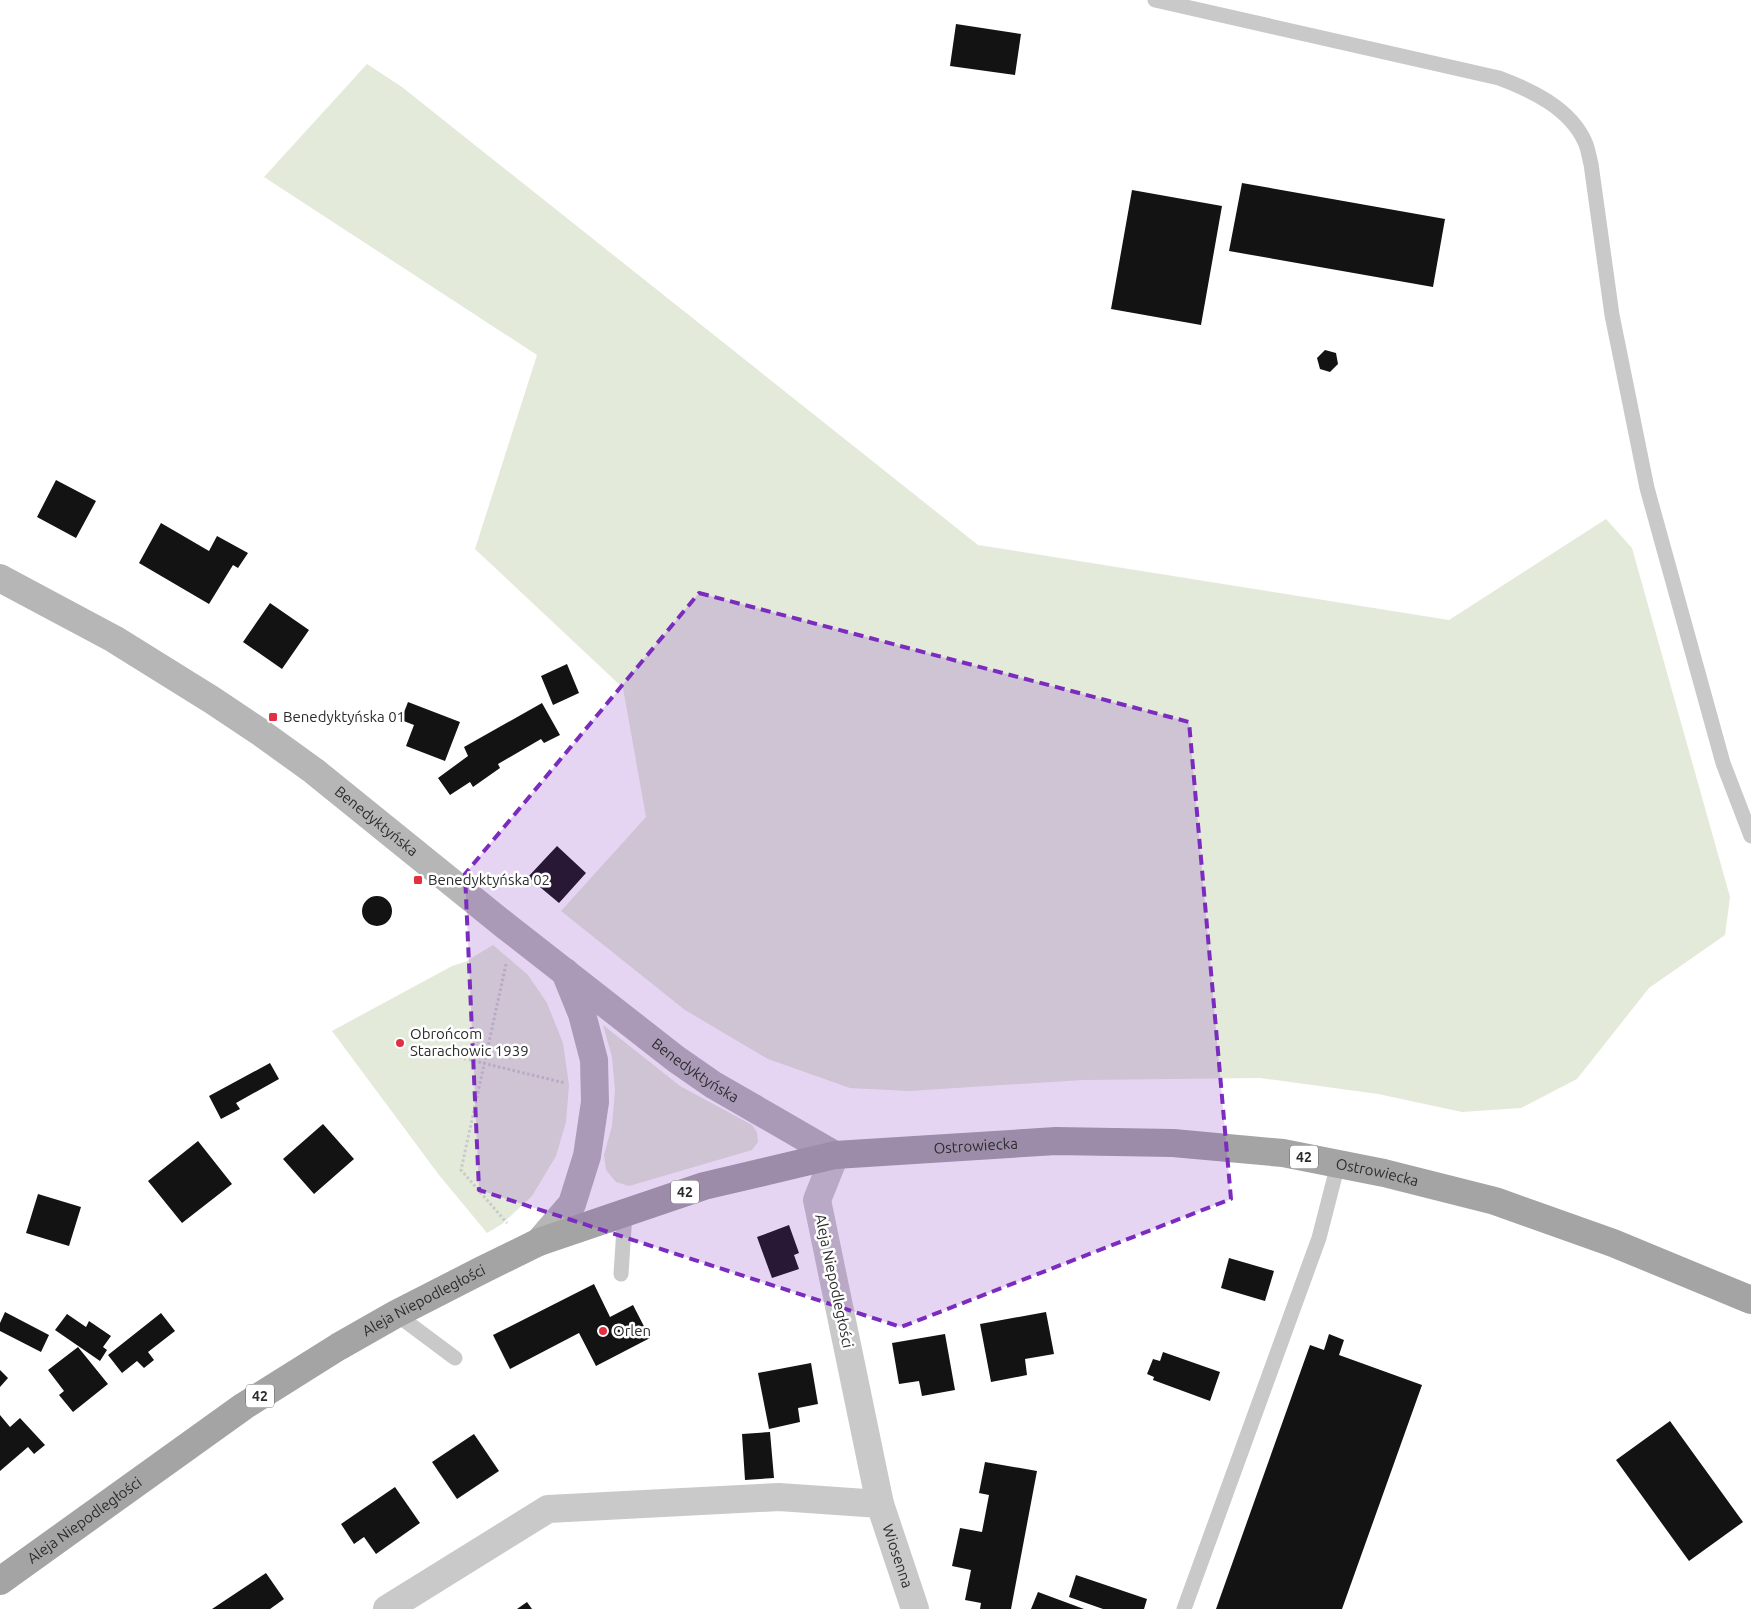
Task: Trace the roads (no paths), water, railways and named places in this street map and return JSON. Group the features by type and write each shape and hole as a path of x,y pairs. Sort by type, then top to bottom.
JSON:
{"main road":[{"name":"Ostrowiecka","path":"835,1155 1056,1141 1182,1144 1283,1153 1384,1173 1495,1201 1613,1243 1751,1300"},
{"name":"Aleja Niepodległości","path":"0,1582 244,1406 338,1347 396,1314 539,1242 704,1186 835,1155"}],"street":[{"name":"Benedyktyńska","path":"0,578 114,639 260,732 314,771 676,1059 712,1084 835,1155"},
{"path":"539,1242 572,1204 587,1156 595,1102 594,1060 582,1014 564,971"},
{"name":"Aleja Niepodległości","path":"835,1155 817,1200 880,1504"},
{"path":"386,1609 548,1509 779,1497 880,1504"},
{"name":"Wiosenna","path":"880,1504 916,1609"}],"lane":[{"path":"1155,0 1499,78 1535,94 1572,121 1586,142 1591,164 1612,315 1646,488 1723,763 1751,836"},
{"path":"1184,1609 1319,1238 1338,1164"},
{"path":"621,1274 625,1213"},
{"path":"396,1314 456,1358"}],"place":[{"name":"Benedyktyńska 01","path":"273,717"},
{"name":"Benedyktyńska 02","path":"418,880"},
{"name":"Obrońcom Starachowic 1939","path":"400,1043"},
{"name":"Orlen","path":"603,1331"}]}
